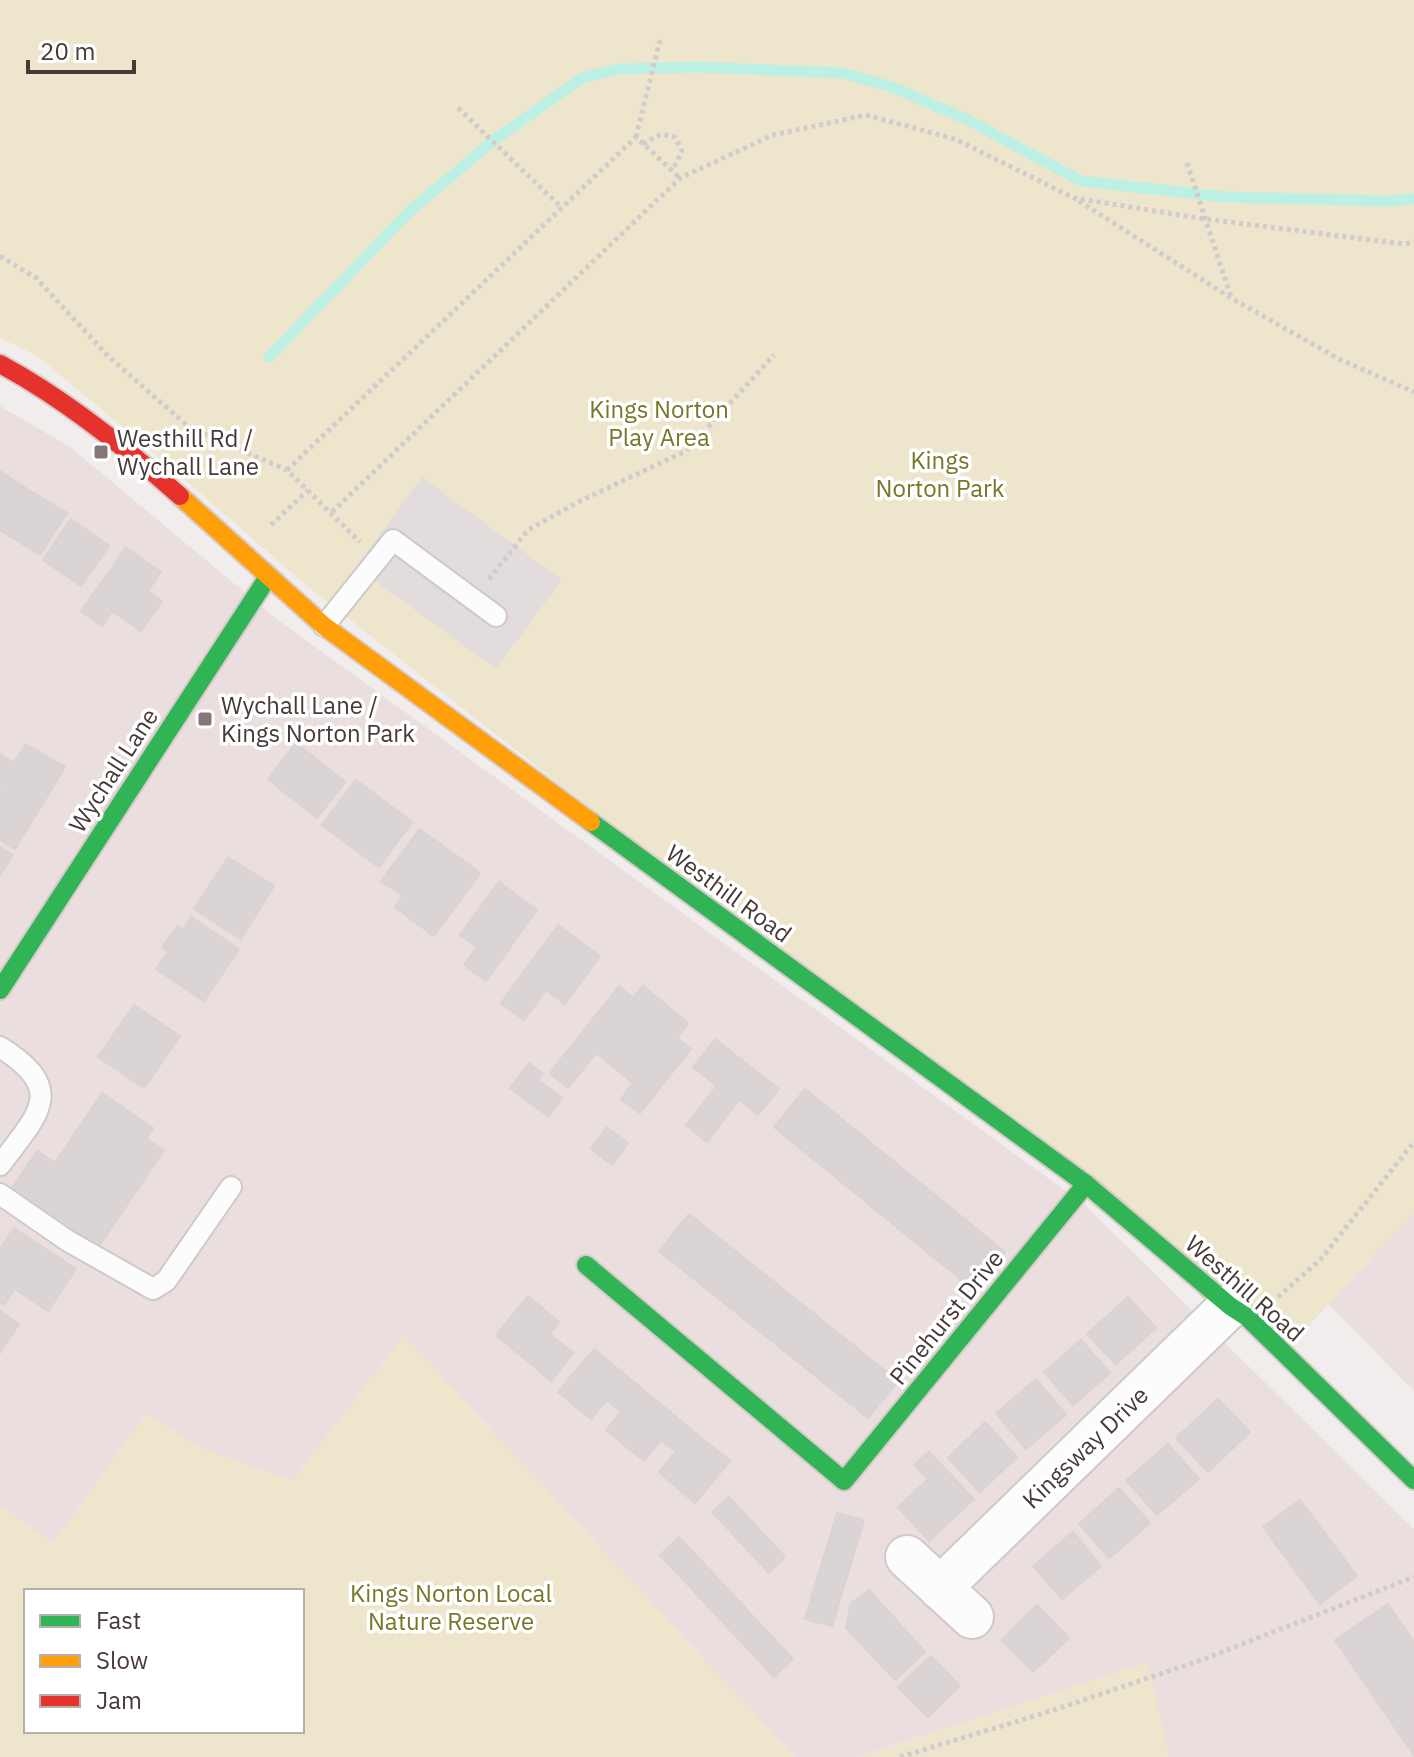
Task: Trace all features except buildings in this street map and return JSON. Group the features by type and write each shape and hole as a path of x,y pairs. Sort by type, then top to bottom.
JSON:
{"street":[{"name":"Westhill Road","path":"0,364 130,452 244,551 268,577 324,626 1086,1184 1247,1317 1414,1480"},
{"name":"Wychall Lane","path":"0,990 268,577"},
{"name":"Pinehurst Drive","path":"586,1265 844,1481 1086,1184"},
{"name":"Kingsway Drive","path":"940,1588 1230,1306"},
{"path":"907,1557 972,1617"}],"lane":[{"path":"324,626 393,540 496,616"},
{"path":"0,1047 25,1063 39,1086 41,1110 0,1165"},
{"path":"0,1194 68,1241 153,1289 166,1281 231,1187"}],"path":[{"path":"287,470 636,137 660,40"},
{"path":"458,108 562,208"},
{"path":"332,512 680,178 773,135 866,115 955,139 1074,198 1231,298 1339,359 1414,392"},
{"path":"643,144 661,134 675,137 682,151 673,169"},
{"path":"636,137 680,178"},
{"path":"1187,163 1231,298"},
{"path":"1074,198 1205,219 1404,244 1414,242"},
{"path":"0,256 36,278 109,357 190,428 287,470 332,512 377,561"},
{"path":"473,599 528,530 580,501 686,451 774,355"},
{"path":"244,551 308,490"},
{"path":"1278,1297 1321,1259 1414,1142"},
{"path":"900,1757 1054,1710 1204,1659 1414,1577"}],"shaded area":[{"path":"0,406 70,447 278,620 1084,1204 1414,1529 1414,1757 1169,1757 1147,1663 858,1757 795,1757 404,1336 292,1481 201,1448 146,1414 53,1543 0,1505"},
{"path":"422,477 562,580 496,669 356,567"},
{"path":"1414,1213 1414,1391 1328,1304"}],"green space":[{"name":"Kings Norton Park","path":"0,0 1414,0 1414,1213 1283,1353 302,582 37,356 0,338"},
{"name":"Kings Norton Local Nature Reserve","path":"404,1336 795,1757 0,1757 0,1505 53,1543 146,1414 201,1448 292,1481"},
{"path":"1148,1662 1169,1757 858,1757 885,1749"}],"waterway":[{"path":"269,357 410,211 494,140 582,78 618,69 697,67 843,73 892,87 968,120 1081,181 1225,197 1414,199"}],"traffic: fast":[{"path":"0,990 268,577"},
{"path":"591,822 1086,1184 1247,1317 1414,1480"},
{"path":"586,1265 844,1481 1086,1184"}],"traffic: slow":[{"path":"180,496 324,626 591,822"}],"traffic: jam":[{"path":"0,364 48,392 94,425 180,496"}],"place":[{"name":"Westhill Rd / Wychall Lane","path":"101,452"},
{"name":"Wychall Lane / Kings Norton Park","path":"205,719"}],"park label":[{"name":"Kings Norton Play Area","path":"659,423"}]}
